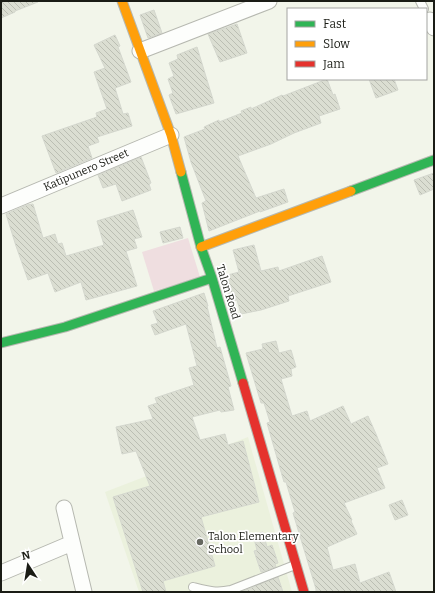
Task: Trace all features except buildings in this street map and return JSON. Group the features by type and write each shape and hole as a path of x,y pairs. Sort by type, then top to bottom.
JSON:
{"street":[{"name":"Talon Road","path":"122,1 171,135 202,247 304,592"},
{"path":"140,50 269,1"},
{"name":"Katipunero Street","path":"1,206 171,135"},
{"path":"202,247 434,160"},
{"path":"1,343 65,327 212,278"},
{"path":"64,508 84,592"},
{"path":"1,573 72,543"}],"lane":[{"path":"194,587 209,592 231,590 296,565"}],"shaded area":[{"path":"188,238 200,277 154,291 142,252"},
{"name":"Talon Elementary School","path":"248,437 292,592 139,592 105,492"}],"traffic: fast":[{"path":"351,191 434,160"},
{"path":"181,172 201,247 212,278 243,383"},
{"path":"1,343 65,327 212,278"}],"traffic: slow":[{"path":"122,1 171,135 181,172"},
{"path":"201,247 351,191"}],"traffic: jam":[{"path":"243,383 304,592"}],"place":[{"name":"Talon Elementary School","path":"200,542"}]}
